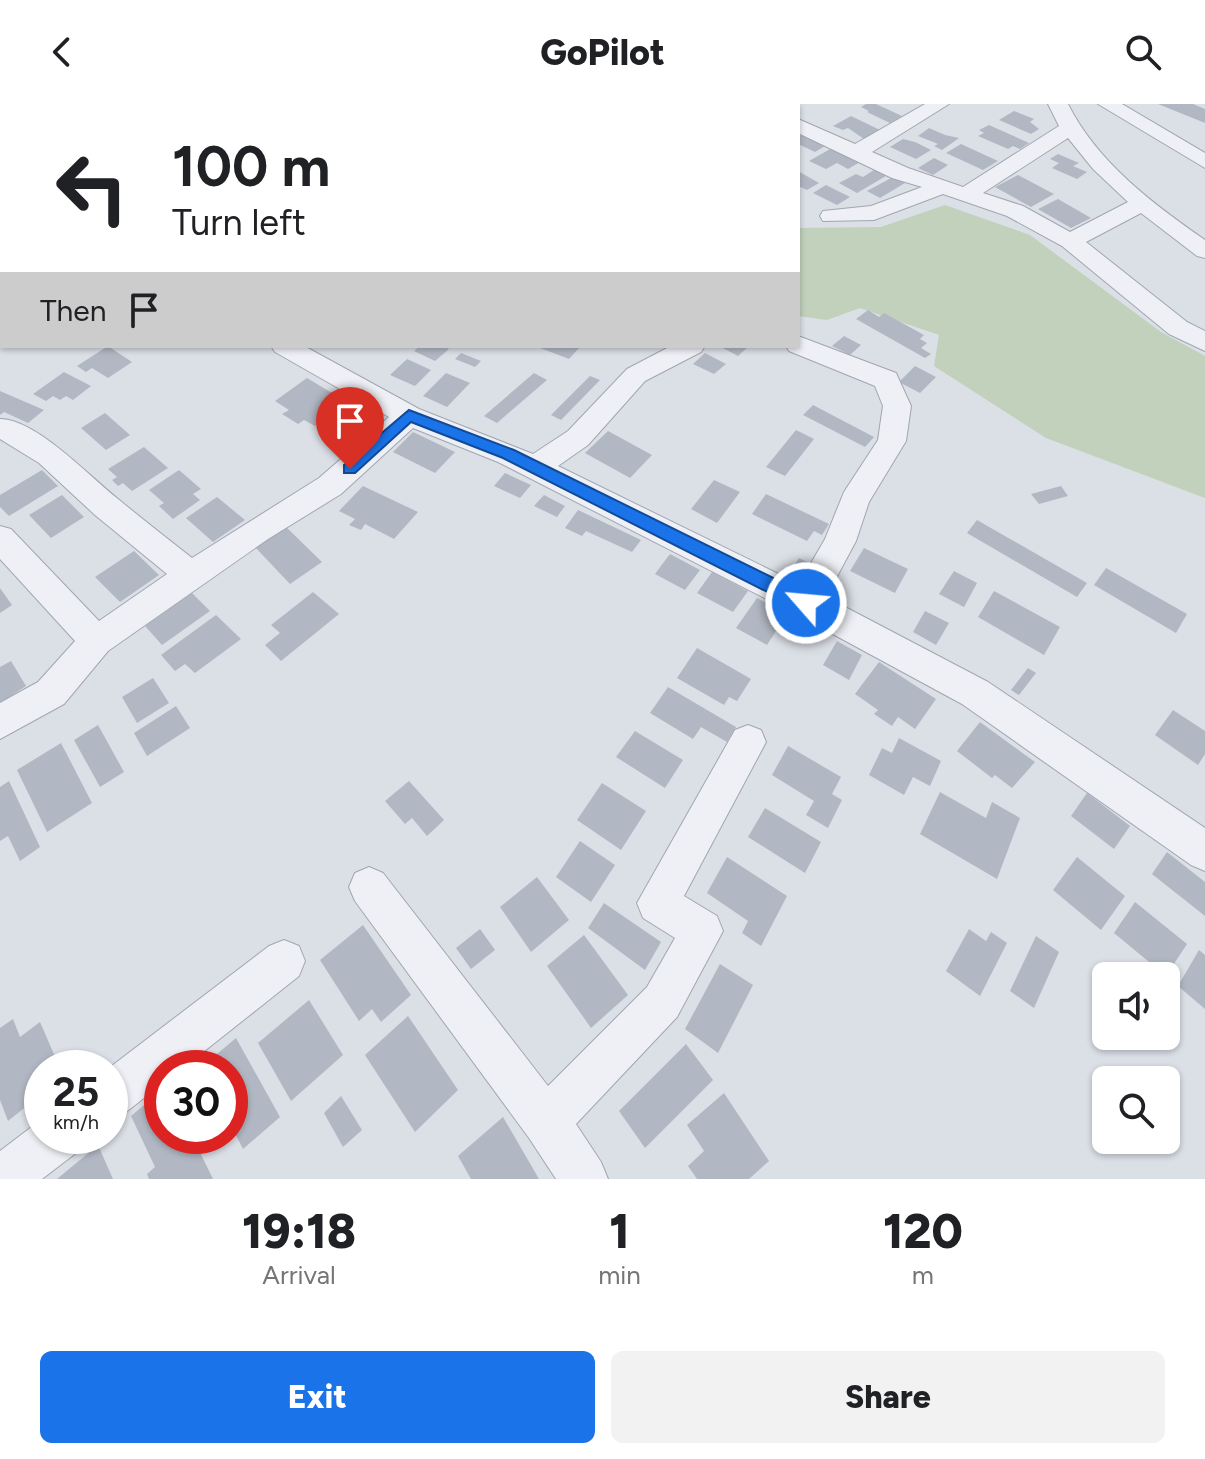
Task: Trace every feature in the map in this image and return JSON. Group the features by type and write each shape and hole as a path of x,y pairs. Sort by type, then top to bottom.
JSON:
{"street":[{"path":"856,152 939,104"},
{"path":"1058,104 1070,128 1085,147 1144,203 1205,251"},
{"path":"1108,104 1205,162"},
{"path":"800,126 900,173 1015,211 1070,241 1178,328 1205,342"},
{"path":"967,194 1070,128"},
{"path":"831,216 874,213 942,187"},
{"path":"1070,241 1144,203"},
{"path":"800,346 886,380 897,406 892,441 855,500 840,541 806,603"},
{"path":"288,348 409,416 535,467 806,603 975,693 1205,851"},
{"path":"535,467 578,438 636,375 688,348"},
{"path":"0,722 51,693 96,641 257,530 330,486 409,416"},
{"path":"3,428 49,455 106,507 191,575"},
{"path":"3,547 96,641"},
{"path":"546,1121 662,1002 702,931 658,903 748,742"},
{"path":"369,887 546,1121 584,1179"},
{"path":"128,1082 284,961"},
{"path":"3,1179 36,1154"}],"green space":[{"path":"945,205 1030,235 1161,332 1205,356 1205,498 1046,438 934,366 939,335 860,308 827,320 800,316 800,228 881,227"}],"building":[{"path":"876,104 902,116 890,123 861,107"},
{"path":"1158,104 1193,104 1205,109 1205,123"},
{"path":"1014,111 1034,119 1030,122 1039,129 1031,134 999,120"},
{"path":"851,116 880,130 864,139 848,128 843,130 833,126"},
{"path":"989,125 1029,143 1020,149 1013,146 1008,149 978,136 984,133 979,130"},
{"path":"929,128 959,138 942,150 934,146 938,144 918,136"},
{"path":"800,136 825,146 815,152 800,145"},
{"path":"903,139 931,150 916,159 890,147"},
{"path":"961,144 998,161 983,170 946,153"},
{"path":"832,148 860,162 848,169 837,163 826,169 809,161"},
{"path":"1058,154 1079,163 1073,166 1087,172 1077,179 1052,168 1059,163 1050,159"},
{"path":"934,158 948,165 933,175 918,168"},
{"path":"874,170 886,176 857,193 839,183 856,174 863,177"},
{"path":"800,172 819,183 807,190 800,187"},
{"path":"1018,175 1054,194 1031,207 995,187"},
{"path":"893,177 905,183 880,198 867,191"},
{"path":"826,185 850,197 837,205 813,193"},
{"path":"1058,199 1091,218 1071,228 1038,209"},
{"path":"868,310 879,317 884,313 924,335 920,339 927,343 921,348 931,354 925,358 856,319"},
{"path":"844,336 861,345 850,355 832,346"},
{"path":"105,348 111,348 132,362 108,378 92,368 86,372 77,366"},
{"path":"418,348 449,349 435,361 414,351"},
{"path":"540,348 579,348 569,359"},
{"path":"723,348 747,348 738,356"},
{"path":"461,353 481,361 475,367 455,359"},
{"path":"705,353 726,364 714,374 693,364"},
{"path":"407,359 431,370 415,386 390,375"},
{"path":"915,366 936,377 920,393 899,382"},
{"path":"64,372 91,386 73,400 66,396 60,400 53,396 46,401 33,394"},
{"path":"446,373 470,383 447,407 423,396"},
{"path":"534,373 547,380 497,423 484,416"},
{"path":"590,376 600,380 561,420 551,415"},
{"path":"307,378 347,402 315,426 304,420 298,424 282,414 289,410 275,401"},
{"path":"0,391 44,410 28,423 4,412 0,415"},
{"path":"813,405 874,437 865,447 803,415"},
{"path":"362,409 382,421 361,438 341,425"},
{"path":"105,413 130,435 106,450 81,428"},
{"path":"796,430 814,439 785,476 766,467"},
{"path":"608,431 652,455 630,478 585,453"},
{"path":"413,432 455,452 435,473 393,452"},
{"path":"144,447 168,468 132,491 123,483 118,486 112,480 117,477 108,469"},
{"path":"42,470 58,486 9,516 0,507 0,495"},
{"path":"179,470 201,489 193,494 200,500 173,519 159,506 164,503 149,490"},
{"path":"505,473 531,485 520,498 494,486"},
{"path":"714,480 740,492 717,523 691,509"},
{"path":"363,486 418,512 394,539 365,524 361,530 349,525 355,519 339,511"},
{"path":"1061,486 1068,496 1039,504 1031,494"},
{"path":"766,494 829,524 822,535 814,531 807,541 752,514"},
{"path":"62,495 84,517 51,538 29,515"},
{"path":"544,495 565,506 557,517 534,506"},
{"path":"217,497 245,520 213,542 186,518"},
{"path":"578,510 641,540 632,552 586,531 582,536 565,528"},
{"path":"977,520 1087,583 1077,597 967,533"},
{"path":"283,524 322,562 290,584 252,544"},
{"path":"864,548 908,569 895,593 850,571"},
{"path":"134,551 159,575 120,602 95,577"},
{"path":"670,554 700,570 685,590 655,574"},
{"path":"799,558 811,564 803,577 791,571"},
{"path":"1106,568 1187,614 1176,633 1094,585"},
{"path":"954,571 977,583 964,607 939,594"},
{"path":"712,572 748,591 733,612 697,593"},
{"path":"0,588 12,605 0,613"},
{"path":"994,591 1060,627 1044,655 978,617"},
{"path":"313,592 339,614 281,661 265,645 280,633 271,625"},
{"path":"192,593 210,611 162,645 145,626"},
{"path":"757,598 787,614 767,645 736,628"},
{"path":"925,611 949,623 936,645 913,632"},
{"path":"216,615 241,639 195,673 185,664 175,671 161,655"},
{"path":"837,641 862,655 849,680 823,665"},
{"path":"697,648 751,679 737,701 729,697 724,705 677,678"},
{"path":"11,661 26,686 0,703 0,667"},
{"path":"879,662 936,699 915,729 898,717 892,726 874,714 878,710 855,694"},
{"path":"1028,668 1036,673 1019,695 1011,690"},
{"path":"153,678 169,703 137,723 122,697"},
{"path":"668,687 736,727 727,742 701,727 693,739 650,713"},
{"path":"176,706 190,728 147,756 134,733"},
{"path":"1173,710 1205,731 1205,754 1198,765 1155,735"},
{"path":"980,722 1035,762 1012,788 995,775 992,778 957,751"},
{"path":"98,725 124,772 100,787 74,740"},
{"path":"635,731 683,760 665,788 616,757"},
{"path":"899,738 941,761 930,786 913,777 904,795 869,775 882,748 892,753"},
{"path":"61,743 92,803 47,832 17,770"},
{"path":"788,746 841,777 832,794 842,800 828,828 806,815 814,801 772,775"},
{"path":"9,781 40,847 20,861 8,836 0,841 0,787"},
{"path":"409,781 444,820 427,836 412,818 405,824 385,801"},
{"path":"602,783 646,811 621,850 577,820"},
{"path":"940,792 986,818 992,802 1020,818 997,879 920,834"},
{"path":"1087,793 1130,826 1114,849 1071,816"},
{"path":"765,808 821,842 805,873 748,837"},
{"path":"580,841 615,865 591,902 556,877"},
{"path":"1167,852 1205,882 1205,916 1152,874"},
{"path":"727,857 787,896 761,946 742,933 748,921 707,893"},
{"path":"1077,857 1125,896 1101,930 1053,890"},
{"path":"537,877 569,920 531,952 500,907"},
{"path":"1135,902 1187,944 1175,962 1149,962 1114,933"},
{"path":"604,903 661,942 645,970 588,928"},
{"path":"363,925 411,995 381,1022 372,1009 359,1021 320,960"},
{"path":"480,929 495,950 471,969 456,948"},
{"path":"969,929 986,941 991,932 1007,943 980,996 946,971"},
{"path":"584,935 628,995 591,1028 547,966"},
{"path":"1036,936 1059,952 1034,1008 1010,991"},
{"path":"1199,950 1205,955 1205,1009 1180,988"},
{"path":"720,964 753,985 718,1053 685,1029"},
{"path":"309,1000 343,1055 291,1101 258,1043"},
{"path":"408,1016 458,1090 415,1132 365,1055"},
{"path":"13,1019 20,1037 40,1022 52,1050 24,1050 24,1108 8,1121 0,1100 0,1028"},
{"path":"236,1038 243,1050 222,1050"},
{"path":"686,1044 713,1080 645,1148 619,1111"},
{"path":"248,1060 280,1117 248,1145"},
{"path":"724,1093 769,1161 749,1179 697,1179 688,1166 704,1151 687,1125"},
{"path":"341,1096 362,1130 343,1147 324,1113"},
{"path":"144,1105 144,1144 131,1116"},
{"path":"503,1117 539,1179 471,1179 458,1156"},
{"path":"87,1154 102,1154 113,1179 57,1179"},
{"path":"149,1154 201,1154 213,1179 149,1179 147,1174 155,1167"}],"route":[{"path":"350,469 409,416 508,454 806,603"}]}
